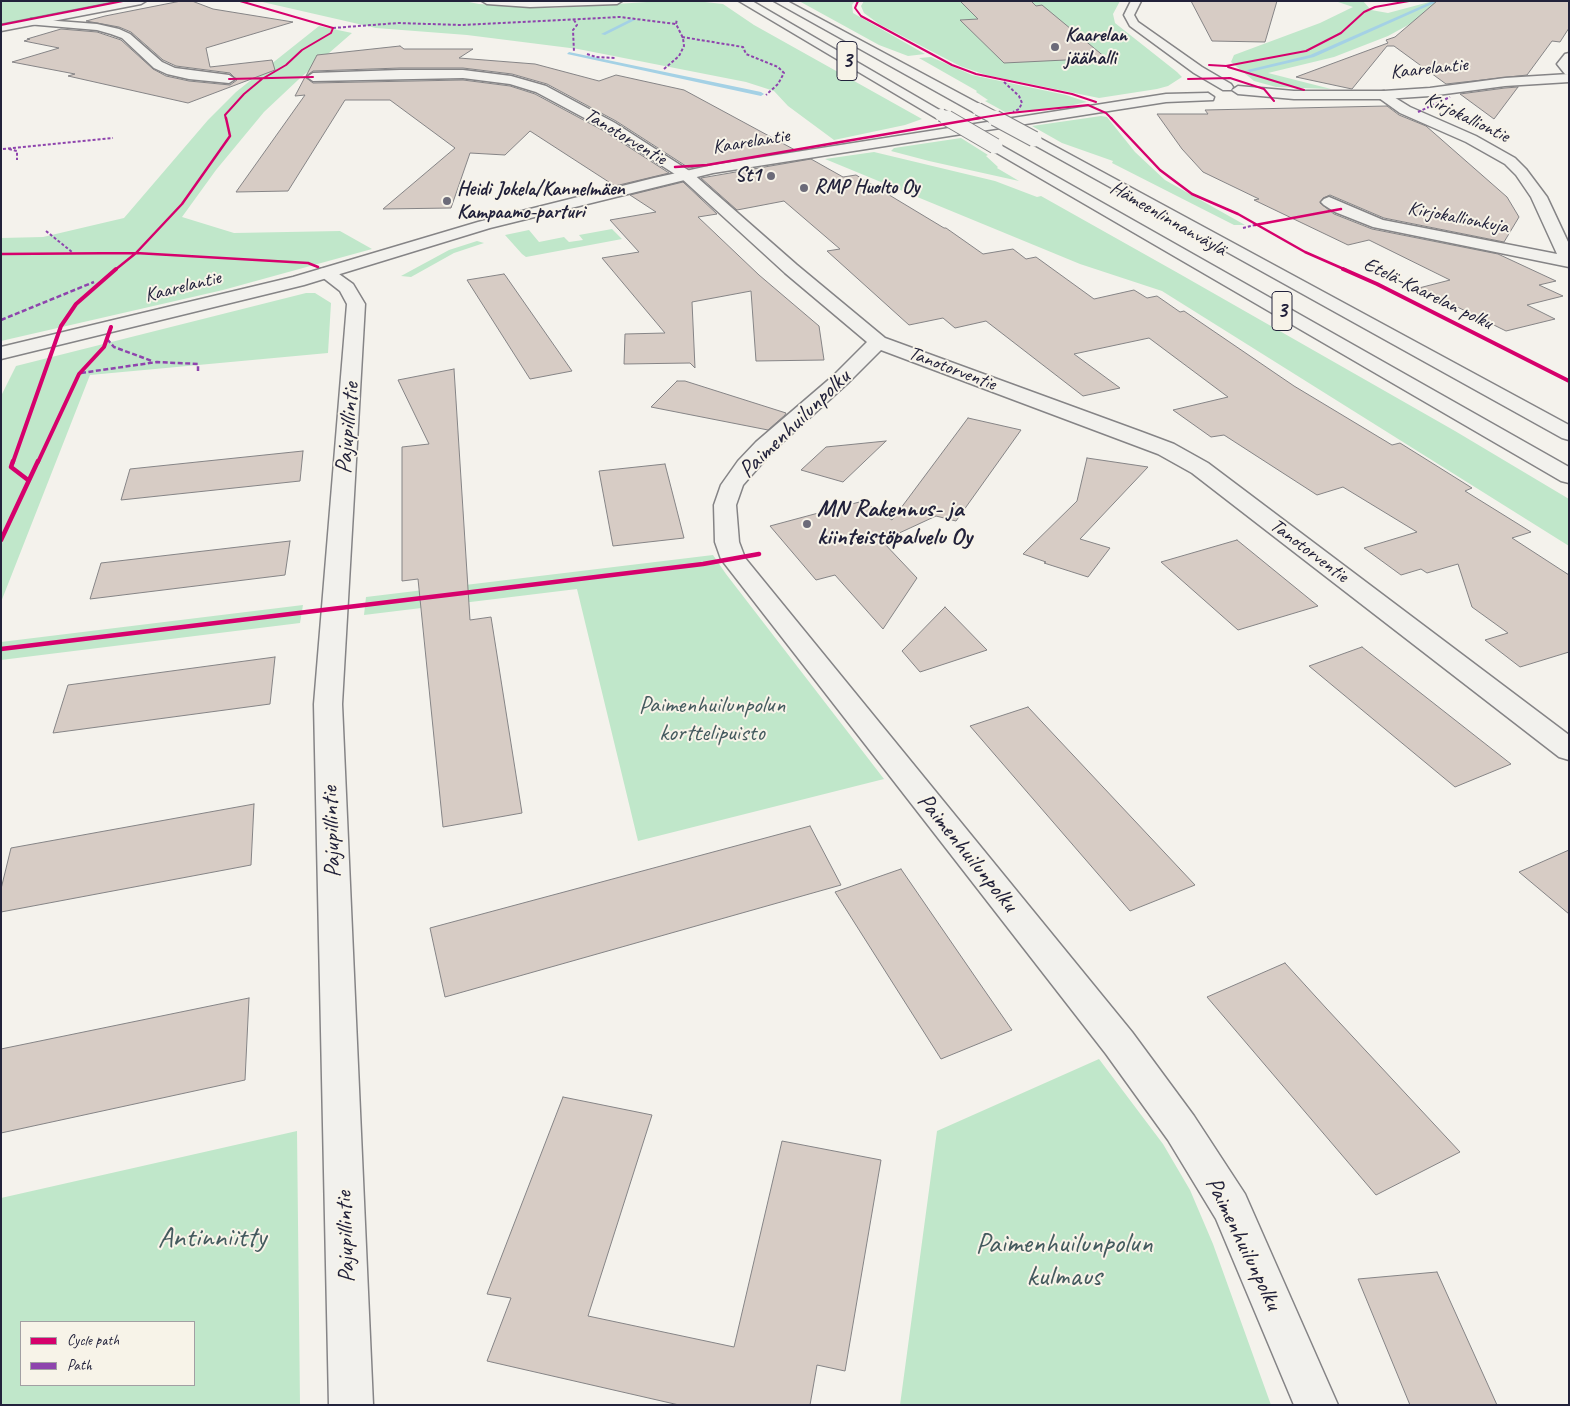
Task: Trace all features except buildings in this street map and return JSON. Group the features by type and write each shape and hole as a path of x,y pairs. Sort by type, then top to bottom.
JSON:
{"main road":[{"path":"1,28 142,1"},
{"path":"487,1 530,4 617,1"},
{"name":"Hämeenlinnanväylä","path":"736,1 748,4 1569,476"},
{"name":"Hämeenlinnanväylä","path":"779,1 1034,139 1569,434"},
{"path":"790,1 806,15"},
{"path":"1136,1 1129,15 1134,24 1198,70 1235,91"},
{"path":"31,22 97,27 115,31 126,36 158,65 171,71 189,75 229,79"},
{"path":"1569,57 1563,64 1569,71"},
{"path":"1198,70 1198,76 1203,84 1202,92"},
{"name":"Tanotorventie","path":"312,77 448,73 493,77 528,84 541,89 610,126 686,175 791,269 878,342 1135,436 1166,449 1200,468 1569,750"},
{"name":"Kaarelantie","path":"1,353 326,273 484,225 572,201 686,175 1202,92 1226,99 1235,91 1294,95 1384,95 1430,92 1506,82 1569,78"},
{"name":"Kirjokalliontie","path":"1384,95 1405,110 1464,135 1510,162 1521,172 1538,197 1569,261"},
{"name":"Kirjokallionkuja","path":"1330,202 1341,209 1379,224 1569,261"},
{"name":"Pajupillintie","path":"326,273 347,288 356,304 328,704 351,1405"},
{"name":"Paimenhuilunpolku","path":"878,342 840,380 764,447 741,472 732,485 725,505 727,542 730,550 739,566 1119,1043 1181,1128 1231,1207 1316,1405"}],"green space":[{"path":"1,1 119,1 1,24"},
{"path":"258,1 464,1 479,4 555,8 662,1 696,1 723,4 754,25 922,119 905,125 834,140 788,106 774,91 746,82 578,49 467,35 376,28"},
{"path":"799,1 855,1 852,5 853,13 925,54 908,56 879,45"},
{"name":"Kaarelan jäähalli","path":"864,1 1120,1 1113,14 1115,23 1182,77 1168,86 1157,89 1099,98 986,75 960,66 879,24 864,13 861,6"},
{"path":"1335,1 1363,1 1371,10 1388,13 1433,1 1461,1 1430,13 1388,36 1334,57 1268,73 1331,89 1276,87 1254,81 1231,62 1234,55 1320,23 1353,7"},
{"path":"319,26 352,33 264,112 216,170 182,217 234,233 340,231 372,249 223,290 1,341 1,238 43,237 124,218 208,120 236,92"},
{"path":"931,57 972,75 1066,95 1087,102 1059,108 1005,112 985,101 988,100 977,91 919,58"},
{"path":"1101,116 1107,117 1135,152 1165,180 1245,225 1234,225 1112,163 1113,161 1062,143 1032,126"},
{"path":"961,138 988,155 986,156 997,168 1019,181 891,151 894,148"},
{"path":"874,152 995,181 1037,197 1041,196 1178,273 1455,431 1569,499 1569,546 1162,291 1080,264 825,159"},
{"path":"612,229 622,239 526,257 505,235 529,230 539,242 564,237 569,242 583,240 579,235"},
{"path":"477,241 484,243 454,253 411,277 401,276 449,250"},
{"path":"306,293 315,293 331,303 328,353 90,375 1,602 1,396 16,366"},
{"name":"Paimenhuilunpolun korttelipuisto","path":"713,555 884,779 638,841 577,589 364,615 366,597"},
{"path":"303,605 300,623 1,660 1,642"},
{"name":"Paimenhuilunpolun kulmaus","path":"1099,1059 1163,1144 1190,1190 1213,1244 1271,1405 900,1405 937,1131"},
{"name":"Antinniitty","path":"297,1131 300,1405 1,1405 1,1198"}],"waterway":[{"path":"1250,70 1312,56 1437,1"},
{"path":"603,34 633,20"},
{"path":"569,53 761,94"}],"marked path":[{"path":"333,28 398,23 461,25 620,17 676,24"},
{"path":"664,69 679,56 684,46 683,38 676,24 677,19"},
{"path":"574,20 577,25 573,30 574,52"},
{"path":"682,37 743,47 746,54 778,67 784,73 778,84 766,95"},
{"path":"587,54 596,57 616,58"},
{"path":"1004,82 1019,96 1022,103 1019,109 1013,112"},
{"path":"1418,112 1450,97"},
{"path":"3,149 113,138"},
{"path":"9,149 17,151 17,160"},
{"path":"1243,228 1255,225"},
{"path":"46,231 72,252"},
{"path":"1,320 94,282"},
{"path":"107,339 114,347 152,361"},
{"path":"81,373 157,362 198,364 198,371"}],"cycle path":[{"path":"1,25 123,1"},
{"path":"28,480 11,467 61,326 76,304 90,290 136,253 182,204 230,136 225,115 244,94 262,79 286,65 302,50 331,33 333,28 240,1"},
{"path":"858,1 855,8 861,16 952,65 976,74 1072,94 1096,102"},
{"path":"1209,65 1226,66 1306,51 1341,33 1364,12 1375,7 1409,1"},
{"path":"1228,67 1304,90"},
{"path":"229,79 313,77"},
{"path":"1188,79 1230,78 1264,89 1274,101"},
{"name":"Etelä-Kaarelan polku","path":"675,167 707,165 1010,113 1088,105 1106,113 1160,170 1192,194 1238,214 1305,252 1377,284 1569,381"},
{"path":"1255,225 1341,209"},
{"path":"1,254 136,253 308,263 318,267"},
{"path":"1,540 79,374 104,347 111,327"},
{"path":"1,649 703,564 759,554"}],"place":[{"name":"Kaarelan jäähalli","path":"1055,47"},
{"name":"St1","path":"771,176"},
{"name":"RMP Huolto Oy","path":"804,188"},
{"name":"Heidi Jokela/Kannelmäen Kampaamo-parturi","path":"447,201"},
{"name":"MN Rakennus- ja kiinteistöpalvelu Oy","path":"807,524"}]}
